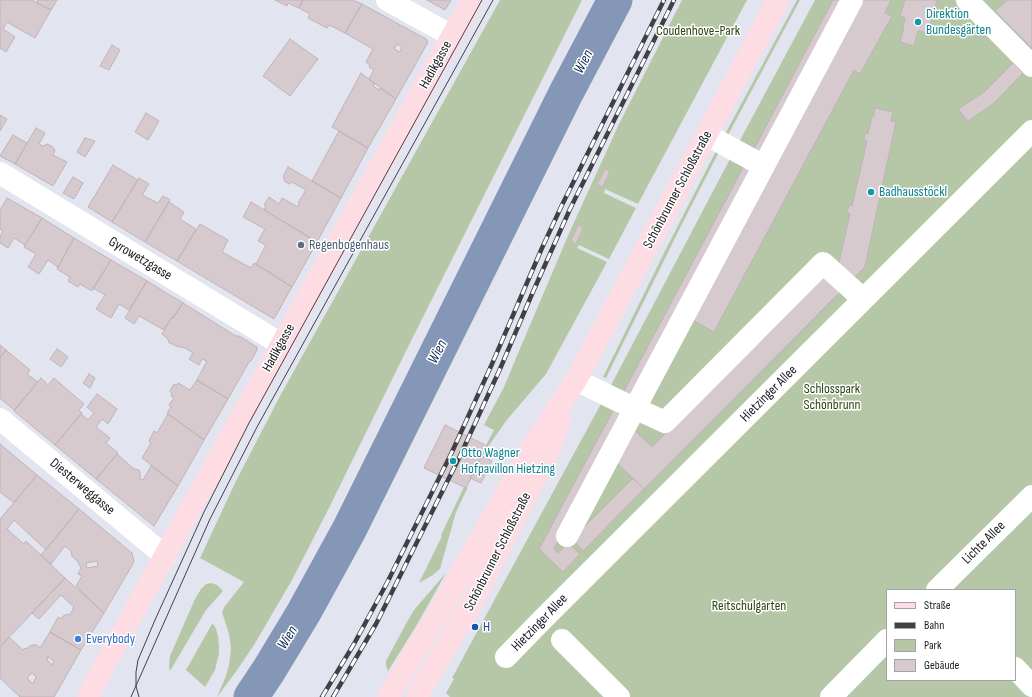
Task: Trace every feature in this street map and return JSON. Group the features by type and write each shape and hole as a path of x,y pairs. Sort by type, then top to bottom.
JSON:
{"main road":[{"name":"Hadikgasse","path":"88,697 281,344 472,0"},
{"name":"Schönbrunner Schloßstraße","path":"388,697 447,598 534,444 576,380 778,0"},
{"name":"Schönbrunner Schloßstraße","path":"418,697 472,604 526,498 548,453 576,380"}],"street":[{"path":"387,0 452,36"},
{"path":"567,536 852,0"},
{"path":"968,0 1032,66"},
{"name":"Hietzinger Allee","path":"506,657 1032,131"},
{"path":"707,135 764,166"},
{"name":"Gyrowetzgasse","path":"0,173 281,344"},
{"path":"576,380 665,422 823,263 863,299"},
{"name":"Diesterweggasse","path":"0,419 165,556"},
{"name":"Lichte Allee","path":"938,589 1032,496"},
{"path":"562,640 619,697"},
{"path":"830,697 886,641"},
{"path":"1016,669 1032,686"}],"green space":[{"path":"500,0 582,0 292,580 254,645 217,697 226,676 231,648 229,634 222,612 244,582 200,558 236,481 280,396"},
{"name":"Coudenhove-Park","path":"682,0 747,0 638,204 605,189 604,193 636,208 609,259 579,245 577,248 607,262 546,374 506,421 488,447 485,448 494,430 484,425 504,387 570,231 619,124","holes":["605,169 610,172 603,187 597,184","578,225 583,228 576,244 571,241"]},
{"path":"797,0 800,0 727,137 724,136"},
{"name":"Schlosspark Schönbrunn","path":"815,0 1032,0 1032,697 450,697 446,693 454,679 452,678 609,389"},
{"path":"718,147 721,148 606,378 603,377 665,251"},
{"path":"467,486 456,512 440,569 419,583 464,487 466,488"},
{"path":"446,573 415,628 388,671 386,661 414,610"},
{"path":"211,583 217,585 223,591 206,610 170,671 170,656 195,599 206,584"},
{"path":"212,624 216,629 218,636 219,654 215,670 205,687 186,670"}],"building":[{"path":"0,0 32,0 51,10 35,38 7,22 3,29 15,37 6,52 0,48"},
{"path":"38,0 57,0 51,10 37,3"},
{"path":"275,0 303,0 299,8 288,3 287,6"},
{"path":"303,0 353,0 362,4 345,33 329,25 327,28 308,18 310,14 299,8"},
{"path":"427,0 451,0 445,10"},
{"path":"833,0 846,0 763,154 754,149"},
{"path":"860,0 891,0 885,13 892,16 860,74 854,70 714,332 689,318"},
{"name":"Direktion Bundesgärten","path":"905,0 937,0 928,33 918,31 914,46 900,42 905,18 900,16"},
{"path":"1007,0 1032,0 1032,48 995,11"},
{"path":"362,4 426,39 428,42 396,99 369,79 374,70 369,67 370,65 366,62 373,49 345,33","holes":["397,44 402,47 400,52 394,49"]},
{"path":"290,39 318,59 290,96 263,76"},
{"path":"112,45 120,50 109,70 100,66"},
{"path":"1013,63 1023,73 993,104 968,121 958,109 984,92"},
{"path":"361,73 375,84 373,86 379,90 380,88 396,99 368,148 332,127"},
{"name":"Badhausstöckl","path":"875,108 893,112 891,121 896,122 882,187 887,189 885,198 880,196 865,267 855,277 843,275 839,262 850,214 847,212 849,205 852,206 867,141 864,141 865,133 868,134"},
{"path":"146,113 159,121 148,140 135,132"},
{"path":"0,115 7,119 0,131"},
{"path":"36,128 45,133 39,144 43,146 47,144 53,147 55,151 53,155 67,162 53,186 15,164"},
{"path":"339,131 368,148 341,198 312,181"},
{"path":"13,135 27,143 15,164 0,156"},
{"path":"85,138 95,141 85,157 77,152"},
{"path":"745,164 755,170 632,400 622,395"},
{"path":"113,165 138,180 112,222 88,207"},
{"path":"288,167 341,198 317,242 264,210 266,206 264,205 269,197 279,204 282,198 298,207 298,203 306,190 292,182 290,184 285,182 283,177"},
{"path":"605,169 610,171 603,187 597,185"},
{"path":"73,177 83,183 74,199 63,193"},
{"path":"139,178 149,184 142,195 158,203 163,196 170,200 145,242 112,222"},
{"path":"7,198 42,218 25,245 14,238 8,248 0,243 0,236 3,231 0,229 0,210"},
{"path":"169,202 184,212 180,219 196,229 177,261 145,242"},
{"path":"251,202 317,242 292,287 256,264 266,245 258,241 265,229 243,217"},
{"path":"42,218 74,238 58,267 48,260 39,274 28,267 36,254 24,247"},
{"path":"200,224 228,240 222,252 251,268 254,263 292,287 274,319 177,261"},
{"path":"578,225 583,228 576,244 571,241"},
{"path":"74,238 111,260 92,291 80,284 78,287 68,281 70,277 57,269"},
{"path":"111,260 147,281 129,310 119,304 111,318 96,309 105,295 93,288"},
{"path":"823,274 840,292 644,489 617,463 635,431 652,447"},
{"path":"147,281 183,303 164,330 139,316 134,324 125,318"},
{"path":"183,303 236,336 239,336 257,347 251,361 228,399 197,380 207,361 202,359 199,365 189,359 193,353 183,347 178,347 168,342 169,340 162,334 172,317 173,318"},
{"path":"0,345 6,350 0,358"},
{"path":"57,349 68,357 61,367 50,359"},
{"path":"6,350 30,370 27,374 38,382 14,410 0,398 0,358"},
{"path":"89,374 95,378 90,388 83,383"},
{"path":"41,378 48,385 54,378 84,404 79,410 82,413 55,445 14,411"},
{"path":"197,380 228,399 204,440 167,413 171,407 169,405 174,398 171,396 172,394 170,391 174,384 177,385 178,383 190,390"},
{"path":"97,394 117,409 108,424 102,419 96,427 110,438 106,443 118,453 96,479 55,445 81,414 88,420 94,413 87,407"},
{"path":"615,407 626,413 554,549 558,553 568,543 580,554 563,572 539,549"},
{"path":"168,414 204,440 178,486 142,458 151,443 149,441 154,431 157,433"},
{"name":"Otto Wagner Hofpavillon Hietzing","path":"445,425 487,446 466,488 424,468"},
{"path":"0,444 37,475 14,503 0,492"},
{"path":"117,454 134,469 139,470 140,479 143,480 151,466 178,486 154,526 96,479"},
{"path":"482,456 492,461 481,483 470,478"},
{"path":"37,475 79,509 46,550 14,520 7,529 24,544 26,541 65,578 0,647 0,519"},
{"path":"633,478 644,489 583,551 572,539"},
{"path":"79,509 132,553 134,562 104,613 76,586 82,576 78,574 81,568 77,560 72,556 71,551 65,546 51,564 41,555","holes":["97,561 98,566 87,568 86,563"]},
{"path":"65,578 104,613 81,650 50,632 58,617 62,619 63,616 68,614 70,615 74,607 61,595 39,619 32,613"},
{"path":"50,632 81,650 54,697 20,697 0,678 0,647 9,637 23,650 31,645 37,645 40,648","holes":["48,657 54,661 52,665 47,660","32,673 36,677 33,684 27,678"]}],"waterway":[{"name":"Wien","path":"251,697 304,612 349,530 566,93 615,0"}],"tram line":[{"path":"139,697 136,686 138,660 204,512 249,423 482,0"},
{"path":"131,697 210,519 257,427 493,0"}],"railway":[{"path":"322,697 354,644 388,581 452,452 562,205 664,0"},
{"path":"333,697 376,624 460,456 570,209 674,0"}],"place":[{"name":"Direktion Bundesgärten","path":"918,22"},
{"name":"Badhausstöckl","path":"871,192"},
{"name":"Regenbogenhaus","path":"301,245"},
{"name":"Otto Wagner Hofpavillon Hietzing","path":"453,461"},
{"name":"H","path":"475,627"},
{"name":"Everybody","path":"78,639"}],"park label":[{"name":"Reitschulgarten","path":"749,606"}]}
